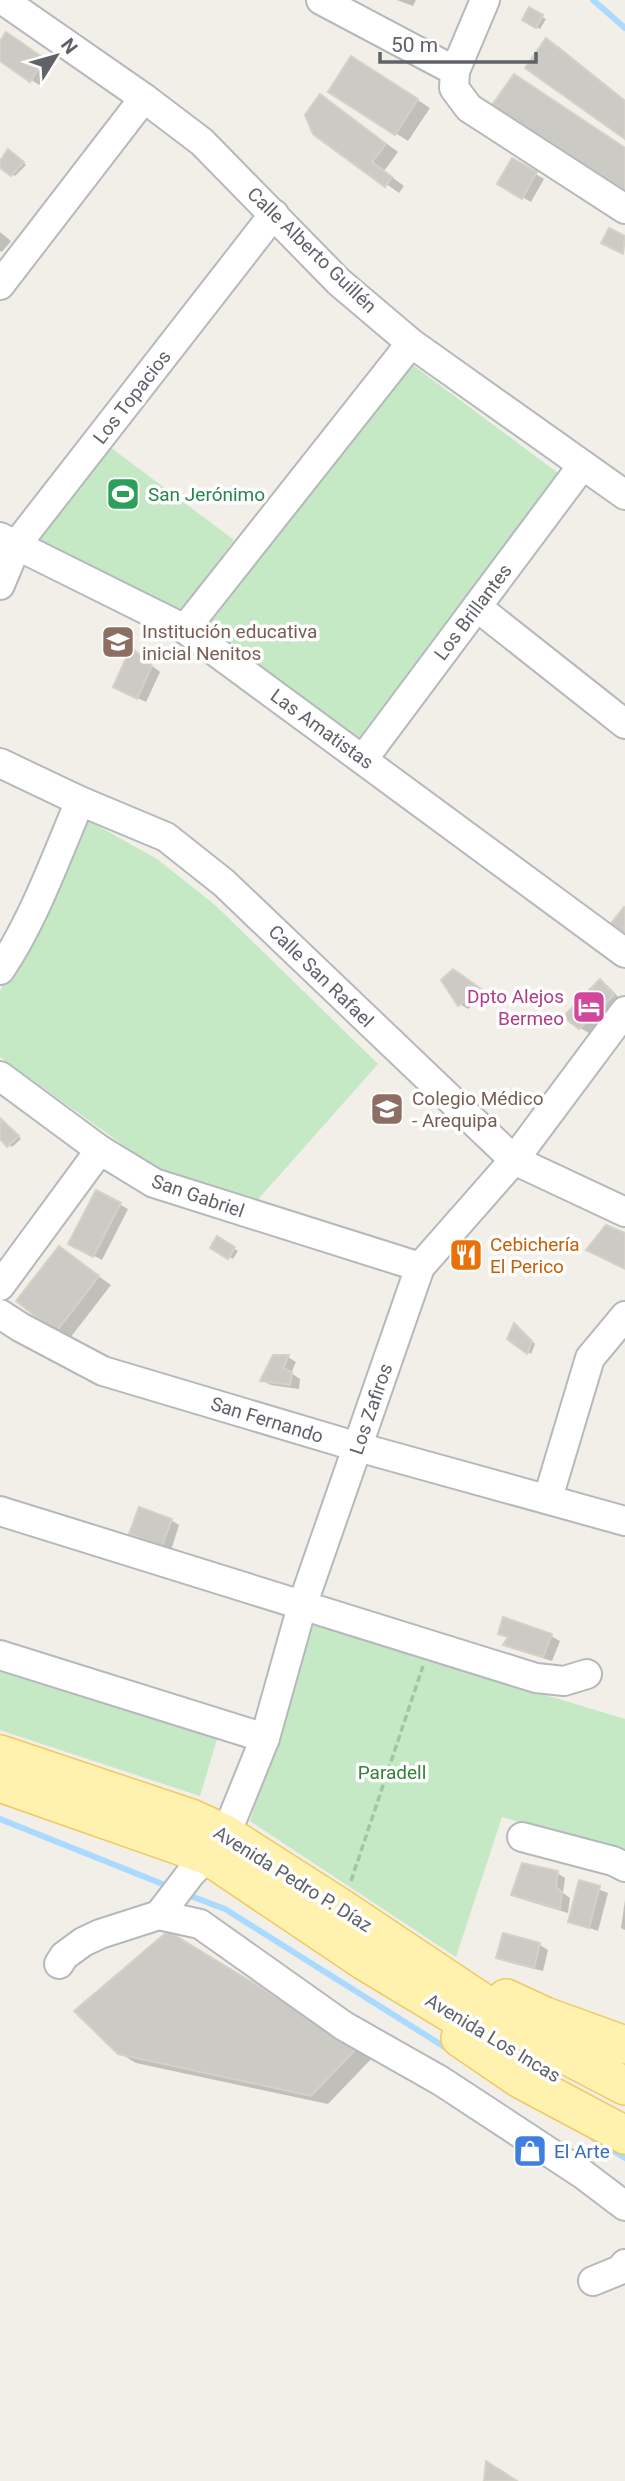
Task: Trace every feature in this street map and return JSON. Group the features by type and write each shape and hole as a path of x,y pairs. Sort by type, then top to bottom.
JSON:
{"main road":[{"name":"Avenida Pedro P. Díaz","path":"0,1754 191,1818 208,1854 364,1961"},
{"name":"Avenida Pedro P. Díaz","path":"0,1783 208,1854 343,1909 422,1962"},
{"path":"364,1961 456,2061 520,2079 625,2135"},
{"name":"Avenida Los Incas","path":"364,1961 540,2068 625,2111"},
{"path":"422,1962 545,2015 625,2045"},
{"name":"Avenida Los Incas","path":"422,1962 543,2043 625,2086"}],"street":[{"name":"Calle Alberto Guillén","path":"3,0 202,142 339,282 411,343 625,495"},
{"path":"321,0 454,80 468,108 625,209"},
{"path":"454,80 485,0"},
{"path":"0,285 144,99"},
{"name":"Los Topacios","path":"0,585 8,540 274,214"},
{"path":"185,629 411,343"},
{"name":"Los Brillantes","path":"364,758 582,466"},
{"name":"Las Amatistas","path":"8,540 185,629 364,758 625,953"},
{"path":"477,607 625,724"},
{"name":"Calle San Rafael","path":"0,763 80,801 166,837 224,883 513,1160 625,1212"},
{"path":"0,970 39,895 80,801"},
{"name":"Los Zafiros","path":"166,1907 233,1817 265,1738 302,1606 420,1268 513,1160 625,1011"},
{"name":"San Gabriel","path":"0,1076 100,1150 154,1183 420,1268"},
{"path":"0,1286 100,1150"},
{"name":"San Fernando","path":"0,1314 103,1371 358,1447 625,1521"},
{"path":"548,1499 590,1358 625,1316"},
{"path":"0,1511 536,1678 564,1681 587,1674"},
{"path":"0,1655 265,1738"},
{"path":"522,1838 612,1861 625,1867"},
{"path":"59,1964 64,1956 83,1942 166,1907 200,1924 344,2025 456,2061 584,2175 625,2206"},
{"path":"593,2281 620,2270 625,2264"}],"path":[{"path":"343,1909 431,1644"}],"green space":[{"path":"410,363 558,473 359,740 202,634"},
{"name":"San Jerónimo","path":"110,447 234,540 181,611 37,541"},
{"path":"80,816 157,859 215,905 378,1064 254,1204 154,1167 0,1057 0,991 16,964"},
{"name":"Paradell","path":"312,1625 625,1719 625,1854 502,1817 456,1957 250,1821"},
{"path":"0,1671 217,1739 200,1796 0,1730"}],"building":[{"path":"529,7 543,15 536,28 522,20"},
{"path":"6,32 45,59 30,82 0,61 0,41"},
{"path":"546,38 625,101 625,139 525,68"},
{"path":"351,56 418,99 395,135 328,92"},
{"path":"514,74 625,148 625,191 490,108"},
{"path":"320,94 386,144 372,162 392,177 385,187 313,134 305,115"},
{"path":"8,149 24,162 11,176 0,168 0,161"},
{"path":"512,158 537,172 522,199 497,184"},
{"path":"609,228 625,236 623,254 601,243"},
{"path":"131,647 152,666 137,699 113,687"},
{"path":"625,908 625,939 608,927"},
{"path":"453,969 481,989 458,1006 441,980"},
{"path":"600,979 614,995 579,1029 563,1017"},
{"path":"0,1118 19,1136 7,1147 0,1139"},
{"path":"96,1190 121,1203 93,1257 68,1244"},
{"path":"606,1225 625,1233 625,1269 586,1250"},
{"path":"217,1236 235,1247 228,1259 210,1248"},
{"path":"59,1246 99,1276 56,1332 16,1301"},
{"path":"514,1323 532,1341 527,1354 507,1339"},
{"path":"273,1355 289,1355 283,1368 292,1372 290,1385 260,1381"},
{"path":"139,1507 172,1519 162,1546 129,1534"},
{"path":"503,1617 552,1634 543,1657 503,1645 508,1637 498,1634"},
{"path":"522,1863 558,1871 556,1887 562,1892 560,1909 511,1895"},
{"path":"579,1880 600,1886 589,1928 568,1922"},
{"path":"168,1931 358,2047 311,2096 118,2054 74,2011"},
{"path":"503,1933 540,1943 534,1968 496,1958"},
{"path":"486,2461 517,2481 484,2481"}],"waterway":[{"path":"593,0 625,28"},
{"path":"0,1819 170,1887"},
{"path":"183,1893 225,1909 451,2051"},
{"path":"594,2139 625,2158"}],"place":[{"name":"San Jerónimo","path":"123,494"},
{"name":"Institución educativa inicial Nenitos","path":"118,642"},
{"name":"Dpto Alejos Bermeo","path":"589,1007"},
{"name":"Colegio Médico - Arequipa","path":"387,1109"},
{"name":"Cebichería El Perico","path":"466,1255"},
{"name":"El Arte","path":"530,2151"}]}
